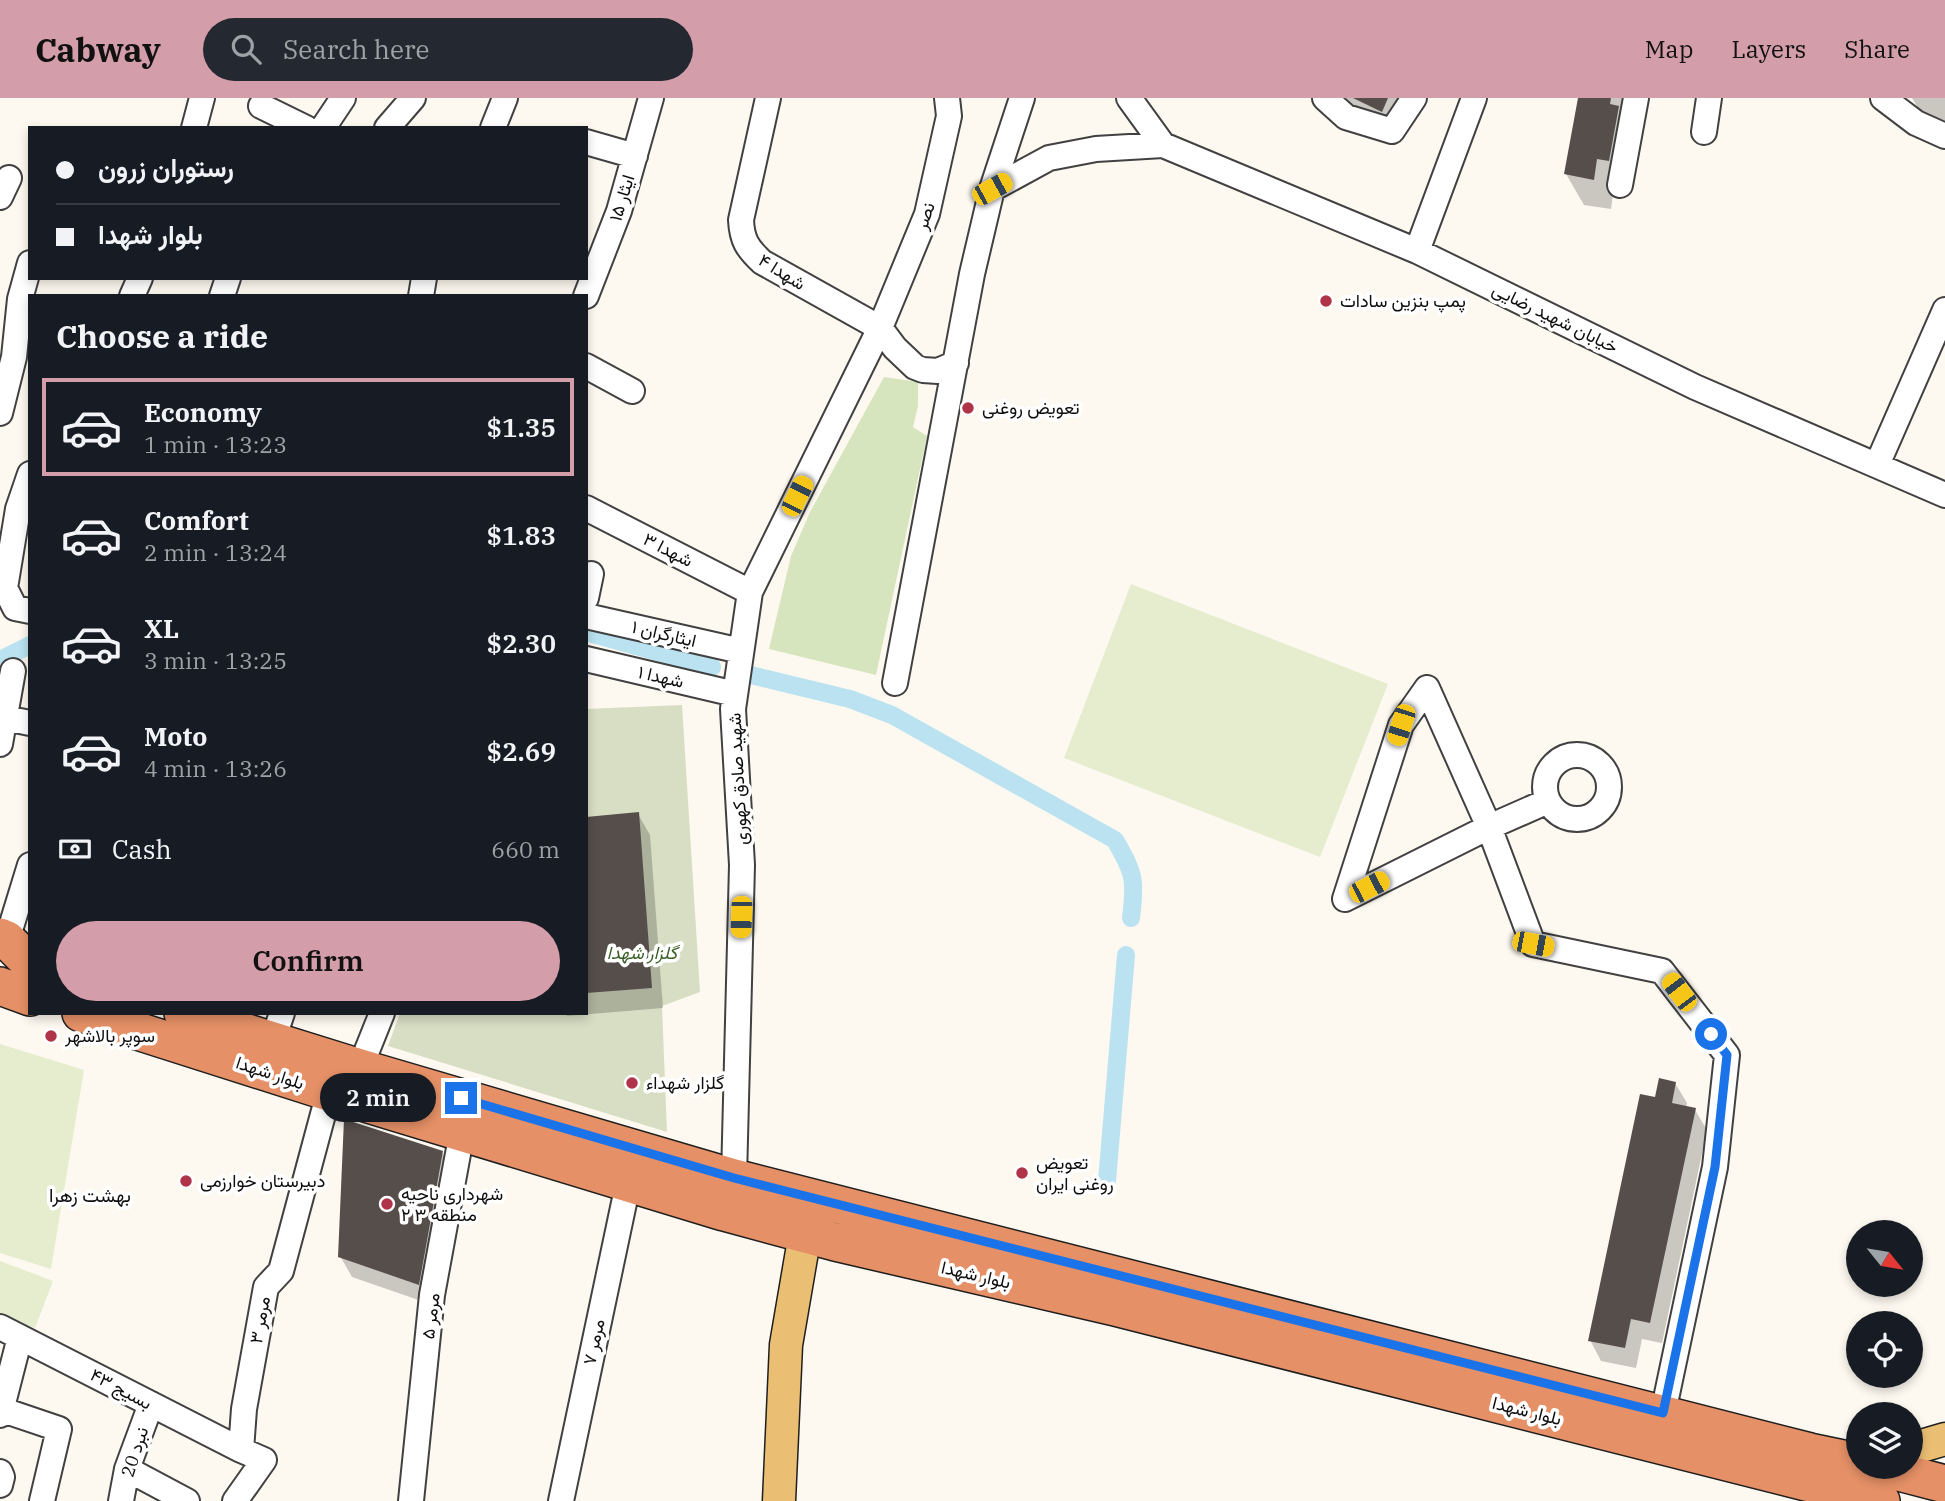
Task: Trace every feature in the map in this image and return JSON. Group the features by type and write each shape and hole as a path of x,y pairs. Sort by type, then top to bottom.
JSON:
{"highway":[{"path":"0,986 28,996"},
{"path":"0,1002 28,997"},
{"name":"بلوار شهدا","path":"87,1015 628,1184 805,1234 1115,1307 1387,1359"},
{"name":"بلوار شهدا","path":"196,1015 278,1027 360,1068 734,1178 1459,1377 1881,1501"},
{"name":"بلوار شهدا","path":"1459,1377 1663,1413 1846,1459"},
{"name":"بلوار شهدا","path":"1923,1478 1945,1484"}],"main road":[{"path":"779,1501 786,1345 805,1234"},
{"path":"1923,1445 1945,1439"}],"street":[{"path":"195,126 202,98"},
{"path":"324,126 342,98"},
{"path":"395,125 413,98"},
{"path":"494,126 505,98"},
{"name":"ایثار ۱۵","path":"586,294 591,269 619,211 652,98"},
{"name":"شهدا ۴","path":"768,98 741,220 746,247 762,262 880,328"},
{"name":"نصر","path":"880,328 927,215 949,116 947,98"},
{"path":"895,683 972,274 992,189 1022,98"},
{"path":"1129,98 1163,145"},
{"path":"1325,98 1346,117 1392,131 1414,98"},
{"path":"1417,251 1474,98"},
{"path":"1619,185 1636,98"},
{"path":"1704,132 1709,98"},
{"path":"1883,98 1916,123 1945,136"},
{"path":"260,111 301,126"},
{"path":"588,143 635,156"},
{"name":"خیابان شهید رضایی","path":"992,189 1049,158 1096,149 1163,145 1417,251 1696,387 1945,495"},
{"path":"0,413 14,356 20,299 28,270"},
{"path":"1877,466 1945,310"},
{"path":"880,328 895,348 915,367 938,371 956,363"},
{"name":"شهید صادق کهوری","path":"734,1178 742,865 733,709 750,592 880,328"},
{"path":"588,367 632,391"},
{"path":"28,479 16,508 5,588 15,608 28,611"},
{"name":"شهدا ۳","path":"588,509 750,592"},
{"name":"ایثارگران ۱","path":"588,616 741,651"},
{"name":"شهدا ۱","path":"588,659 735,694"},
{"path":"0,744 14,671"},
{"path":"1548,801 1489,827 1345,900 1401,725 1427,688 1489,827 1533,944 1662,971 1727,1055 1715,1167 1663,1413"},
{"path":"5,718 28,723"},
{"path":"13,953 28,875"},
{"path":"360,1068 381,1015"},
{"name":"مرمر ۳","path":"241,1450 244,1409 266,1287 281,1271 329,1092"},
{"name":"مرمر ۵","path":"411,1501 432,1295 462,1132"},
{"name":"مرمر ۷","path":"561,1501 628,1184"},
{"path":"0,1415 10,1332"},
{"name":"بسیج ۴۳","path":"10,1332 241,1450"},
{"name":"نبرد 20","path":"121,1501 127,1469 150,1404"},
{"path":"0,1409 59,1429 41,1501"},
{"path":"235,1501 264,1460 241,1450"},
{"path":"127,1469 187,1501"},
{"path":"0,1472 0,1485"}],"green space":[{"path":"884,377 918,382 918,406 913,427 927,436 876,675 769,649 791,556 810,512"},
{"path":"1131,584 1388,684 1320,857 1064,758"},
{"name":"گلزار شهدا","path":"682,705 700,992 662,1006 667,1132 388,1046 399,1015 588,1015 588,709"},
{"path":"0,1044 84,1070 51,1269 0,1253"},
{"path":"0,1261 53,1281 35,1328 0,1315"}],"building":[{"path":"1353,98 1388,98 1382,112"},
{"path":"1578,98 1611,98 1610,104 1619,106 1609,161 1597,159 1594,180 1564,174"},
{"path":"639,812 652,988 588,993 588,817"},
{"path":"1659,1078 1676,1082 1672,1103 1696,1108 1650,1323 1631,1319 1625,1348 1588,1341 1640,1094 1655,1097"},
{"name":"شهرداری ناحیه ۲ منطقه ۳","path":"344,1119 443,1151 419,1285 338,1257"}],"waterway":[{"path":"588,633 712,667"},
{"path":"0,660 28,646"},
{"path":"751,675 850,699 892,715 1115,840 1132,877 1131,918"},
{"path":"1107,1181 1126,955"}],"place":[{"name":"پمپ بنزین سادات","path":"1326,301"},
{"name":"تعویض روغنی","path":"968,408"},
{"name":"سوپر بالاشهر","path":"51,1036"},
{"name":"گلزار شهداء","path":"632,1083"},
{"name":"تعویض روغنی ایران","path":"1022,1173"},
{"name":"دبیرستان خوارزمی","path":"186,1181"},
{"name":"شهرداری ناحیه ۲ منطقه ۳","path":"387,1204"}],"district":[{"name":"بهشت زهرا","path":"90,1195"}],"route":[{"path":"461,1098 734,1178 1663,1413 1715,1167 1727,1055 1711,1034"}]}
